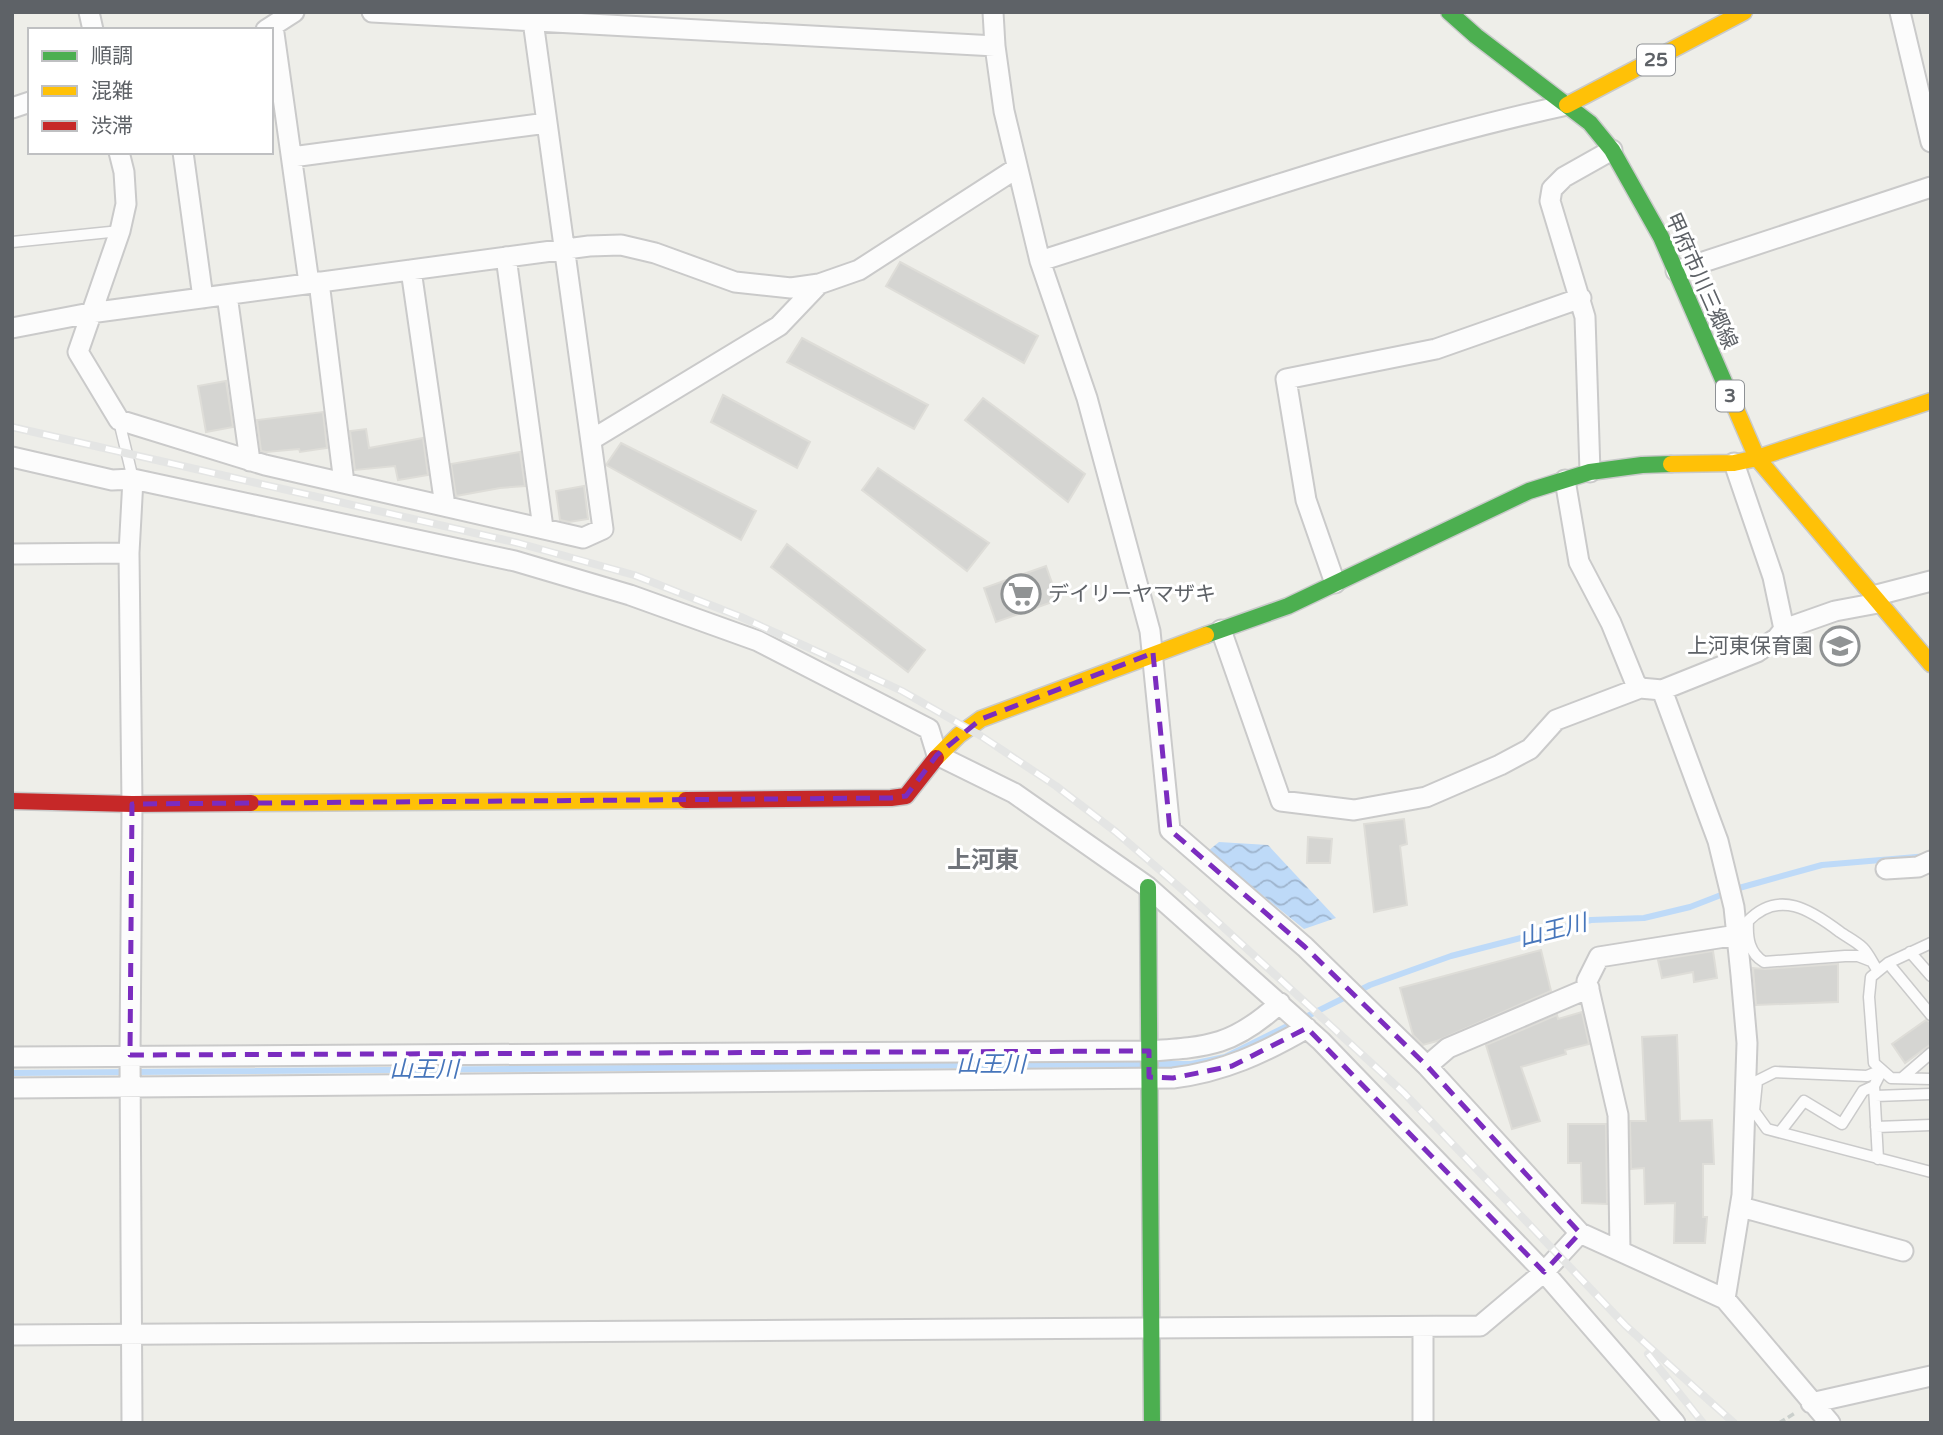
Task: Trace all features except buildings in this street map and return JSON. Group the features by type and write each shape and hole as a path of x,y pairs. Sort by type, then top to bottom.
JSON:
{"street":[{"path":"270,28 294,12"},
{"path":"372,12 995,46"},
{"path":"993,12 1004,111 1040,261 1087,398 1150,632 1170,830 1305,947 1427,1066 1580,1233 1725,1299 1830,1423"},
{"name":"甲府市川三郷線","path":"1449,12 1591,123 1612,150 1661,237 1757,458 1931,664"},
{"name":"25","path":"1567,105 1744,12"},
{"path":"1900,12 1931,142"},
{"path":"120,154 126,204 120,231 78,352 119,420 250,461 583,538 603,530 533,21"},
{"path":"273,46 314,283 344,483"},
{"path":"1040,261 1285,183 1497,120 1567,105"},
{"path":"292,157 547,123"},
{"path":"1591,472 1585,317 1550,201 1552,189 1564,177 1612,150"},
{"path":"183,154 203,298"},
{"path":"12,328 90,313 565,249 621,245 655,253 735,282 791,288 819,284 859,270 1017,168"},
{"path":"1676,271 1931,187"},
{"path":"506,257 543,528"},
{"path":"411,270 445,506"},
{"path":"591,440 779,326 819,284"},
{"path":"227,295 250,461"},
{"path":"1335,583 1306,500 1286,379 1436,349 1581,298"},
{"path":"12,801 132,804 906,796 937,755 966,728 981,719 1153,653 1288,606 1508,500 1591,472 1642,465 1734,463 1757,458 1931,401"},
{"path":"12,457 112,480 133,479 515,561 629,595 758,640 917,722 929,729 937,755 1014,793 1148,887 1295,1017 1544,1272 1675,1423"},
{"path":"1734,463 1773,578 1784,629"},
{"path":"132,1423 132,804 129,553 133,479"},
{"path":"1565,480 1580,562 1640,688"},
{"path":"12,554 129,553"},
{"path":"1221,629 1281,801 1354,810 1426,796 1500,765 1530,749 1556,720 1640,688 1662,690 1756,652 1777,638 1784,629 1931,581"},
{"path":"1662,690 1718,841 1734,907 1737,935 1750,1105 1741,1207 1725,1299"},
{"path":"1886,869 1918,867 1927,863"},
{"path":"1148,887 1152,1423"},
{"path":"1620,1251 1618,1115 1587,981 1599,957 1737,935"},
{"path":"1427,1066 1448,1048 1589,988"},
{"path":"12,1088 130,1071 1149,1051 1201,1048 1234,1037 1259,1022 1295,1017"},
{"path":"12,1057 130,1071 1192,1076 1233,1066 1267,1052 1295,1017"},
{"path":"1741,1207 1903,1251"},
{"path":"12,1335 1480,1326 1544,1272 1580,1233"},
{"path":"1423,1327 1423,1423"},
{"path":"1811,1403 1931,1376"}],"lane":[{"path":"12,242 120,231"},
{"path":"119,420 133,479"},
{"path":"1871,961 1858,956 1845,956 1765,962 1757,958 1750,948 1748,921 1769,907 1784,903 1796,905 1828,923 1864,949 1878,971"},
{"path":"1931,943 1888,963 1871,976 1869,997 1874,1063 1891,1078 1931,1079"},
{"path":"1910,952 1931,976"},
{"path":"1888,963 1931,1016"},
{"path":"1902,1078 1931,1053"},
{"path":"1882,1070 1867,1076 1775,1072 1757,1081 1750,1105 1767,1129 1931,1171"},
{"path":"1878,1159 1875,1091 1882,1070"},
{"path":"1780,1132 1804,1101 1842,1124 1863,1091 1931,1094"},
{"path":"1876,1128 1931,1125"}],"highlighted area":[{"path":"1153,653 1170,830 1305,947 1427,1066 1580,1233 1544,1272 1307,1028 1232,1066 1173,1078 1149,1077 1149,1051 130,1055 132,804 906,796 937,755 981,719"}],"water":[{"path":"1219,842 1268,845 1336,918 1304,929 1208,851"}],"waterway":[{"name":"山王川","path":"1156,1064 1191,1064 1225,1057 1370,985 1451,956 1591,920 1644,918 1690,907 1739,888 1822,865 1928,856"},
{"name":"山王川","path":"12,1073 1142,1064"}],"railway":[{"path":"12,427 518,543 634,575 741,617 827,656 902,691 981,736 1056,786 1116,832 1185,892 1404,1093 1626,1326 1734,1423"},
{"path":"1648,1354 1703,1423"}],"traffic: fast":[{"path":"1449,12 1476,36 1590,123 1612,150 1661,237 1735,407"},
{"path":"1206,635 1288,606 1529,491 1590,472 1671,464"},
{"path":"1148,887 1152,1423"}],"traffic: slow":[{"path":"1567,105 1744,12"},
{"path":"1671,464 1734,463 1757,458 1931,401"},
{"path":"1735,407 1757,458 1931,664"},
{"path":"936,758 959,735 981,719 1206,635"},
{"path":"251,803 686,800"}],"traffic: jam":[{"path":"686,800 906,796 936,758"},
{"path":"12,801 251,803"}],"place":[{"name":"デイリーヤマザキ","path":"1021,594"},
{"name":"上河東保育園","path":"1840,646"}],"district":[{"name":"上河東","path":"983,860"}]}
